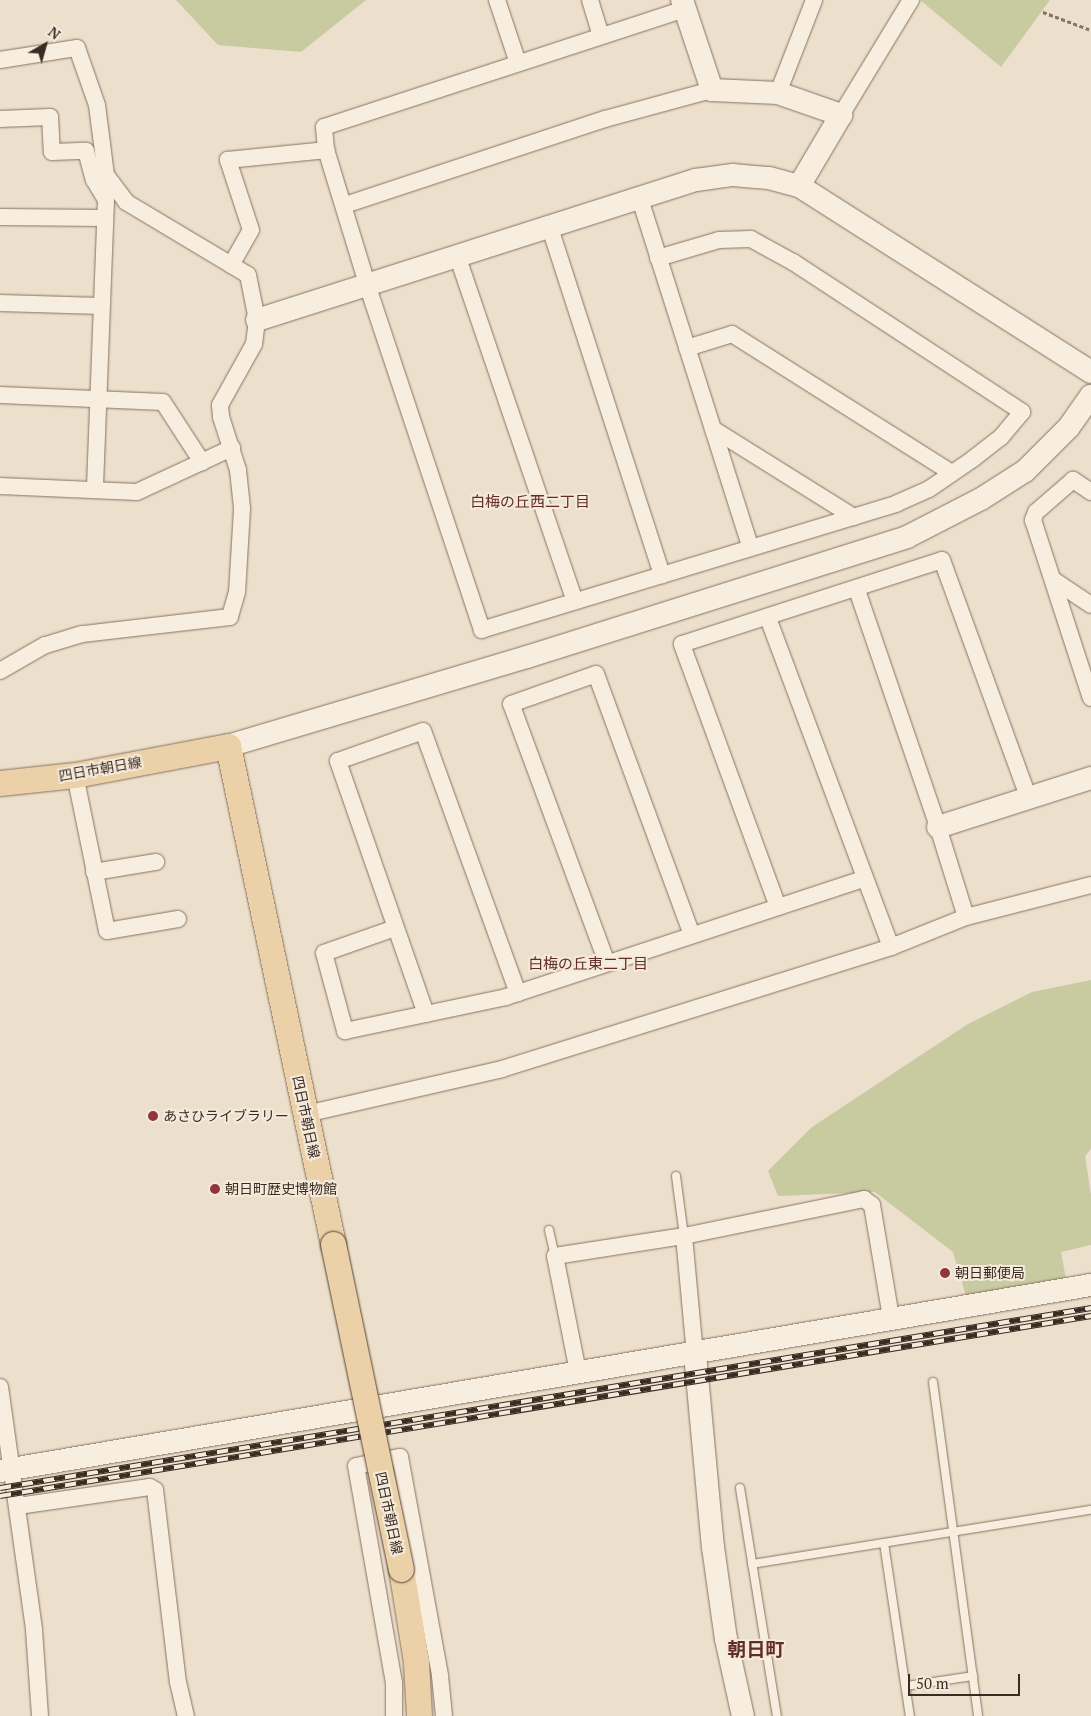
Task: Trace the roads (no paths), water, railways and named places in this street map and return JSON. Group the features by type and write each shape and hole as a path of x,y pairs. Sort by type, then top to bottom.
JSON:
{"main road":[{"name":"四日市朝日線","path":"0,783 75,775 228,746 401,1569 416,1662 420,1716"}],"street":[{"path":"497,0 518,63"},
{"path":"590,0 602,36"},
{"path":"778,93 814,0"},
{"path":"800,186 911,0"},
{"path":"658,258 719,240 751,239 793,262 1022,412 1001,437 928,489 854,517 482,630 368,287 345,205 326,150 324,127 602,36 683,4 712,90"},
{"path":"0,60 77,48 97,105 106,175 126,202 248,275 257,320 254,344 220,405 221,417 238,470 242,509 237,592 230,617 82,634 45,645 0,671"},
{"path":"345,205 606,120 712,90 778,93 841,115"},
{"path":"0,119 50,117 52,152 86,151 94,180 106,200 97,398 96,489"},
{"path":"231,265 251,230 228,160 326,150"},
{"path":"257,320 368,287 696,180 733,175 769,178 800,186 1091,372"},
{"path":"640,198 751,548"},
{"path":"0,217 105,218"},
{"path":"550,228 662,575"},
{"path":"458,258 575,601"},
{"path":"0,304 101,306"},
{"path":"687,348 732,334 952,473"},
{"path":"0,395 163,402 202,462"},
{"path":"228,746 527,657 907,537 982,499 1025,471 1069,427 1091,396"},
{"path":"713,429 854,517"},
{"path":"0,486 137,492 232,448"},
{"path":"1091,492 1073,480 1036,512 1033,520 1056,581 1091,698"},
{"path":"778,907 682,644 857,590 942,560 1029,799"},
{"path":"1056,581 1091,605"},
{"path":"857,590 938,827 966,917"},
{"path":"768,618 891,947"},
{"path":"607,963 511,704 596,674 692,935"},
{"path":"426,1014 338,761 423,731 518,993"},
{"path":"75,775 106,931 178,919"},
{"path":"938,827 1091,778"},
{"path":"94,872 156,862"},
{"path":"395,928 324,953 345,1031 518,993 865,878"},
{"path":"306,1114 502,1069 891,947 966,917 1091,885"},
{"path":"578,1372 555,1256 684,1236 864,1199 872,1205 891,1317"},
{"path":"684,1236 713,1547 726,1639 743,1716"},
{"path":"5,1470 578,1372 695,1354 891,1317 1091,1285"},
{"path":"0,1387 5,1470 18,1506 40,1716"},
{"path":"394,1716 394,1683 356,1466 400,1456 440,1676 444,1716"},
{"path":"18,1506 150,1487 155,1490 178,1682 186,1716"},
{"path":"440,1676 451,1685 454,1716"}],"lane":[{"path":"676,1176 684,1236"},
{"path":"548,1230 555,1256"},
{"path":"933,1382 978,1716"},
{"path":"740,1488 777,1716"},
{"path":"752,1564 1091,1510"},
{"path":"884,1543 910,1716"},
{"path":"906,1686 972,1676"}],"railway":[{"path":"0,1488 1091,1308"},
{"path":"0,1496 1091,1316"}],"place":[{"name":"あさひライブラリー","path":"153,1116"},
{"name":"朝日町歴史博物館","path":"215,1189"},
{"name":"朝日郵便局","path":"945,1273"}],"district":[{"name":"白梅の丘西二丁目","path":"530,502"},
{"name":"白梅の丘東二丁目","path":"588,964"},
{"name":"朝日町","path":"756,1649"}]}
